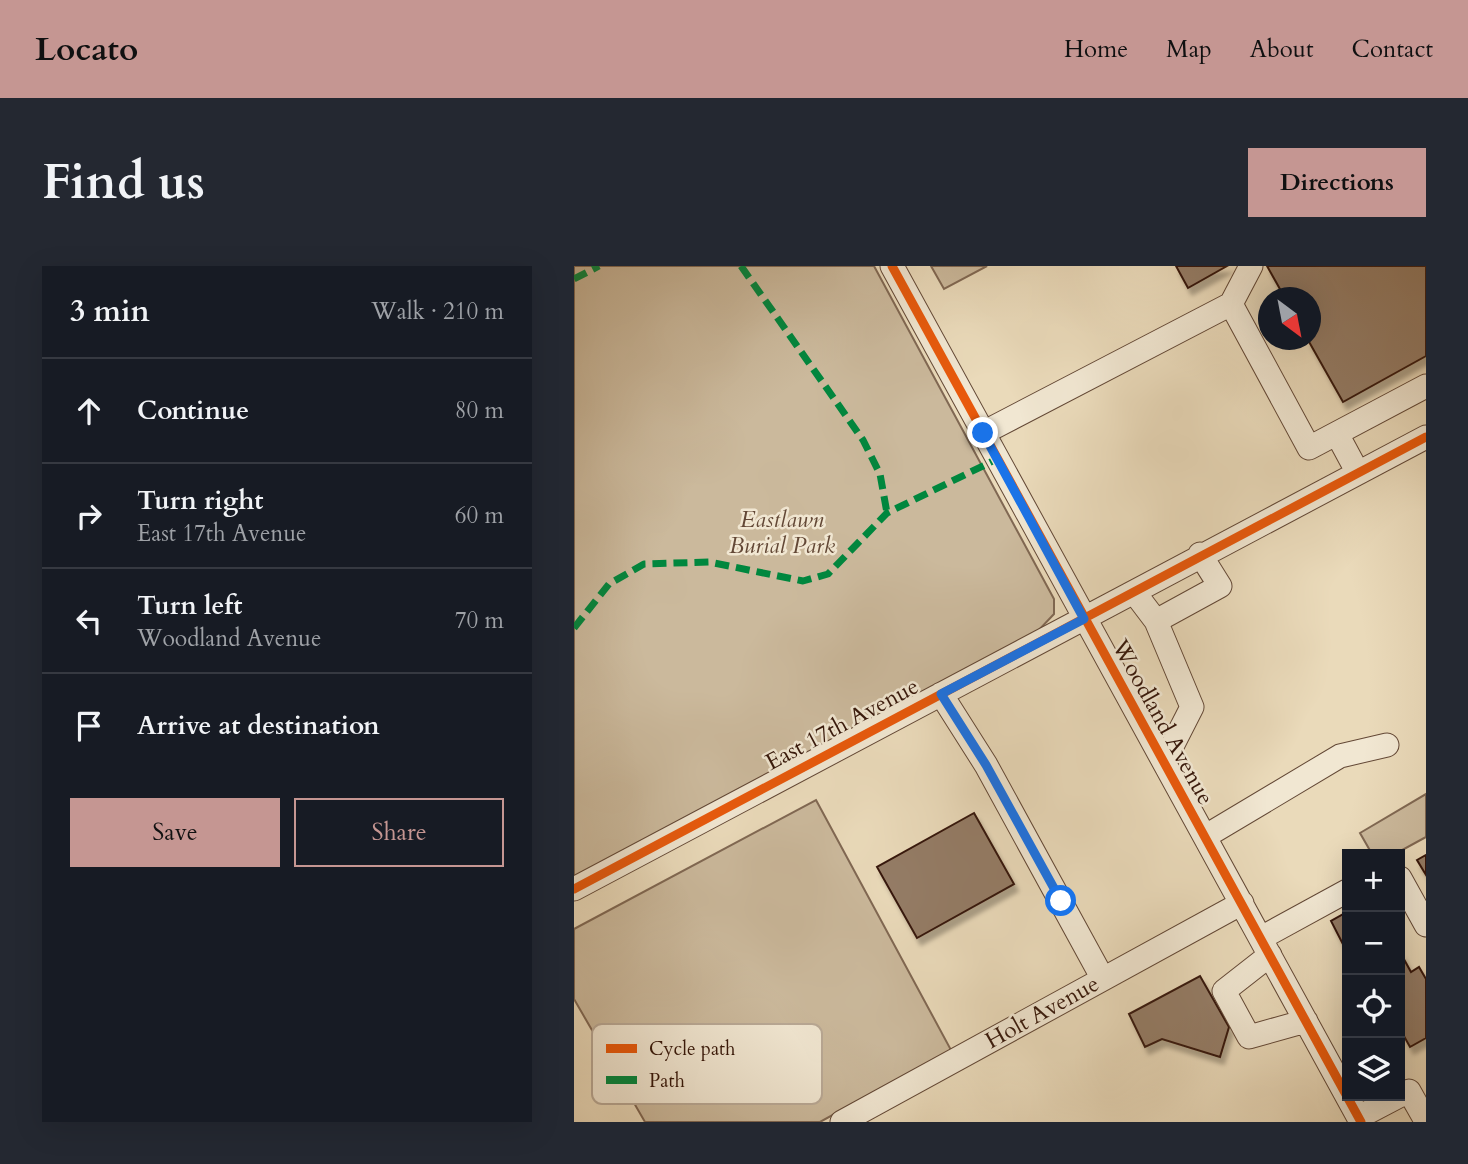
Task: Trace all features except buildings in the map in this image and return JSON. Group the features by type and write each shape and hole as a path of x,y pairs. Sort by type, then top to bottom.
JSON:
{"street":[{"name":"Woodland Avenue","path":"892,266 1360,1120"},
{"path":"983,433 1231,304 1251,266"},
{"path":"1231,304 1310,448 1426,386"},
{"path":"1337,434 1358,473"},
{"name":"East 17th Avenue","path":"574,889 1084,619 1200,554 1426,437"},
{"path":"1156,621 1220,586 1200,554"},
{"path":"1134,592 1156,621 1192,707 1164,762"},
{"path":"941,694 986,765 1103,979"},
{"path":"1206,836 1340,756 1387,745"},
{"path":"1405,887 1426,925"},
{"path":"1306,1021 1249,1037 1224,991 1265,946 1342,894"},
{"name":"Holt Avenue","path":"842,1122 1242,903"},
{"path":"1360,1120 1408,1091 1426,1121"}],"green space":[{"name":"Eastlawn Burial Park","path":"574,266 874,266 1054,599 1054,614 1036,633 574,878"},
{"path":"931,266 987,266 944,289"},
{"path":"1426,794 1426,837 1404,849 1369,849 1360,833"},
{"path":"816,800 951,1050 820,1122 645,1122 635,1104 822,1104 822,1024 592,1024 592,1030 574,999 574,929"}],"marked path":[{"path":"574,279 599,266"},
{"path":"741,266 863,440 880,474 887,513"},
{"path":"574,628 609,584 644,564 709,562 803,581 828,574 887,513 997,459"}],"cycle path":[{"path":"892,266 1361,1122"},
{"path":"574,889 1426,437"}],"route":[{"path":"983,433 1084,619 941,694 986,765 1061,901"}]}
